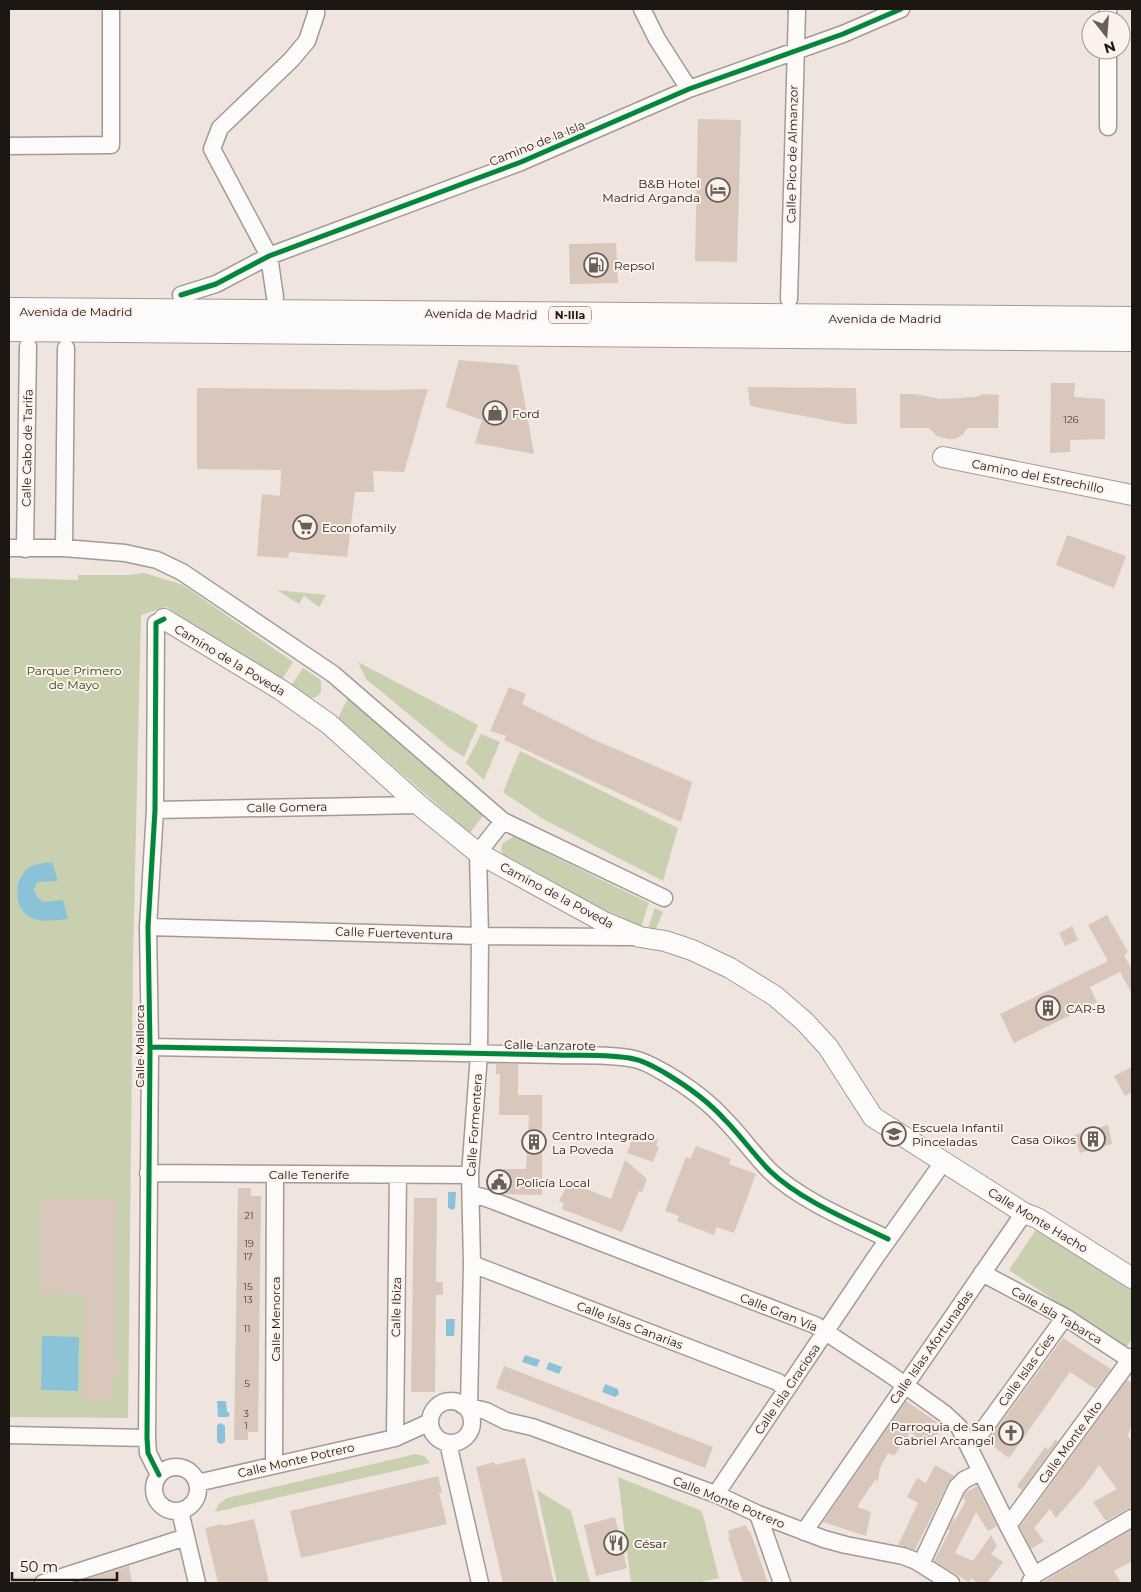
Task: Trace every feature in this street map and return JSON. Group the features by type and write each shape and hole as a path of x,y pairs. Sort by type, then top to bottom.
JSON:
{"highway":[{"name":"Avenida de Madrid","path":"9,310 1132,319"},
{"name":"Avenida de Madrid","path":"9,329 1132,339"}],"main road":[{"name":"Camino del Estrechillo","path":"943,456 1132,495"},
{"name":"Camino de la Poveda","path":"164,619 281,690 329,724 419,805 478,853 604,922 640,937 665,941 692,950 730,968 774,996 804,1021 828,1047 873,1118 944,1161"},
{"name":"Calle Monte Hacho","path":"944,1161 1132,1278"}],"street":[{"path":"9,146 111,145 111,9"},
{"path":"275,297 269,256 212,148 220,128 291,60 307,42 316,9"},
{"path":"642,9 657,39 689,89"},
{"name":"Calle Pico de Almanzor","path":"788,300 797,9"},
{"name":"Camino de la Isla","path":"181,296 216,284 269,256 521,162 689,89 843,34 901,9"},
{"path":"1108,60 1108,127"},
{"name":"Calle Cabo de Tarifa","path":"17,549 28,346"},
{"path":"64,548 66,348"},
{"path":"17,549 64,548 125,553 157,560 182,572 333,674 503,821 664,898"},
{"name":"Calle Mallorca","path":"159,1475 148,1453 147,1438 150,1047 148,927 155,810 156,623 164,619"},
{"name":"Calle Gomera","path":"155,810 419,805"},
{"path":"478,853 503,821"},
{"name":"Calle Formentera","path":"466,1406 472,1264 470,1175 479,1054 480,936 478,853"},
{"name":"Calle Fuerteventura","path":"148,927 480,936 640,937"},
{"name":"Calle Lanzarote","path":"150,1047 635,1059 679,1081 710,1104 771,1172 802,1195 835,1214 888,1239"},
{"name":"Calle Isla Graciosa","path":"716,1494 888,1239 944,1161"},
{"name":"Calle Tenerife","path":"148,1173 470,1175"},
{"name":"Calle Menorca","path":"274,1465 275,1174"},
{"name":"Calle Ibiza","path":"395,1438 398,1175"},
{"name":"Calle Gran Vía","path":"471,1194 486,1198 815,1325 905,1385 945,1414 959,1427 1032,1579"},
{"name":"Calle Islas Afortunadas","path":"804,1532 1024,1212"},
{"name":"Calle Islas Canarias","path":"472,1264 778,1382 786,1390"},
{"name":"Calle Isla Tabarca","path":"982,1273 1065,1317 1132,1359"},
{"name":"Calle Islas Cíes","path":"970,1448 1065,1317"},
{"name":"Calle Monte Alto","path":"1008,1526 1132,1359"},
{"path":"448,1402 466,1406 470,1416 470,1430 461,1440 443,1440 433,1434 430,1422 432,1413 438,1405 448,1402"},
{"name":"Calle Monte Potrero","path":"466,1406 486,1411 506,1421 532,1427 716,1494 758,1514 804,1532 846,1545 903,1556 921,1564 951,1583"},
{"name":"Calle Monte Potrero","path":"470,1430 486,1422 506,1421"},
{"name":"Calle Monte Potrero","path":"395,1438 430,1422"},
{"path":"9,1435 147,1438"},
{"name":"Calle Monte Potrero","path":"197,1483 395,1438 427,1436 443,1440"},
{"path":"443,1440 480,1583"},
{"path":"179,1467 190,1472 197,1483 198,1490 194,1501 186,1509 180,1511 170,1510 162,1506 158,1502 154,1491 154,1485 159,1475 167,1469 179,1467"},
{"path":"921,1564 957,1487 964,1480 980,1472"},
{"path":"180,1511 197,1583"},
{"path":"758,1514 782,1583"},
{"path":"1032,1579 1132,1518"},
{"path":"43,1583 77,1578 186,1537"}],"green space":[{"name":"Parque Primero de Mayo","path":"144,573 183,585 293,662 279,684 167,607 141,615 133,959 128,1418 9,1417 9,578 78,580 78,575 129,575"},
{"path":"277,590 326,595 319,607 304,596 299,604"},
{"path":"358,662 478,725 464,757 451,749 366,679"},
{"path":"303,668 321,680 321,693 313,698 305,698 289,689"},
{"path":"348,698 485,813 470,833 338,718"},
{"path":"481,734 500,742 484,780 466,763"},
{"path":"520,751 678,828 663,881 543,819 503,792"},
{"path":"516,835 555,857 649,903 641,927 537,877 502,855 501,848 503,843"},
{"path":"655,908 663,912 655,931 648,928"},
{"path":"1037,1228 1132,1288 1132,1339 1127,1346 1123,1346 1009,1270"},
{"path":"416,1454 424,1456 430,1463 215,1512 219,1504 227,1498"},
{"path":"618,1477 702,1511 719,1578 696,1583 631,1583"},
{"path":"537,1490 571,1511 590,1583 557,1583"}],"water":[{"path":"52,862 58,881 37,882 34,890 37,897 43,902 63,900 68,919 36,920 22,909 17,896 17,889 26,870 38,864"},
{"path":"448,1192 456,1192 455,1208 453,1210 448,1208"},
{"path":"446,1319 455,1319 454,1336 446,1336"},
{"path":"42,1336 79,1337 78,1391 41,1390"},
{"path":"525,1355 540,1360 537,1367 522,1362"},
{"path":"549,1362 562,1367 559,1374 546,1369"},
{"path":"605,1384 618,1389 619,1394 615,1397 602,1392"},
{"path":"217,1401 226,1401 227,1411 230,1414 228,1417 218,1417"},
{"path":"221,1423 225,1426 225,1442 221,1444 217,1442 217,1425"}],"building":[{"name":"B&B Hotel Madrid Arganda","path":"698,119 741,120 737,262 695,261"},
{"path":"616,243 618,283 570,284 569,244"},
{"name":"Ford","path":"459,360 518,365 534,454 475,443 482,420 446,407"},
{"path":"1051,383 1075,383 1074,397 1105,399 1105,439 1070,440 1070,452 1050,453"},
{"path":"748,387 856,388 857,424 846,424 750,406"},
{"path":"197,388 428,389 404,472 373,471 374,492 355,492 347,557 289,552 288,558 257,556 262,494 280,496 281,470 197,469"},
{"path":"900,394 915,394 941,399 975,397 984,394 999,395 998,428 968,428 955,439 948,439 937,436 929,428 900,428"},
{"path":"1067,535 1126,556 1114,588 1056,565"},
{"path":"509,687 526,694 522,704 597,741 692,782 681,822 504,740 506,736 490,731"},
{"name":"CAR-B","path":"1107,915 1128,952 1124,955 1132,970 1132,994 1120,972 1090,987 1097,1002 1014,1043 1000,1014 1108,961 1088,925"},
{"path":"1072,926 1078,940 1065,946 1059,933"},
{"name":"Centro Integrado La Poveda","path":"496,1064 518,1064 518,1095 542,1095 542,1195 503,1194 496,1191 496,1169 526,1169 529,1115 499,1115 500,1074 496,1074"},
{"path":"1132,1067 1132,1092 1125,1096 1114,1076"},
{"name":"Casa Oikos","path":"1108,1125 1112,1144 1080,1153 1074,1135"},
{"path":"635,1131 658,1140 656,1146 659,1147 653,1162 627,1153"},
{"path":"696,1146 731,1159 729,1164 756,1174 734,1233 717,1227 714,1235 677,1221 679,1216 665,1211 686,1157 690,1159"},
{"path":"625,1160 647,1179 642,1192 639,1191 622,1232 562,1209 564,1203 559,1201 566,1187 569,1188 571,1183 611,1199"},
{"path":"238,1188 251,1188 251,1196 261,1196 258,1432 248,1432 248,1440 234,1440"},
{"path":"414,1198 437,1198 436,1282 443,1282 443,1295 436,1295 435,1392 411,1392"},
{"path":"40,1199 116,1199 115,1358 120,1359 120,1378 112,1378 112,1400 83,1399 84,1295 39,1294"},
{"path":"1063,1338 1111,1369 1096,1389 1070,1372 1009,1458 987,1442"},
{"path":"504,1366 713,1447 705,1468 496,1388"},
{"path":"1127,1380 1132,1383 1132,1426 1127,1436 1132,1440 1132,1508 1106,1521 1093,1502 1117,1489 1099,1465 1085,1485 1056,1518 1050,1509 1034,1528 1044,1541 1031,1549 1020,1527"},
{"path":"906,1401 947,1429 924,1442 910,1432 894,1456 888,1453 880,1468 878,1481 875,1480 857,1507 871,1512 866,1536 823,1522"},
{"path":"1055,1440 1058,1441 1022,1490 1017,1486 1045,1447 1048,1450"},
{"path":"525,1458 554,1583 503,1583 476,1467 494,1462 495,1465"},
{"path":"935,1465 954,1476 948,1483 915,1550 898,1545 918,1503 907,1497 917,1478 926,1483"},
{"path":"438,1476 442,1493 439,1493 447,1524 301,1558 290,1511"},
{"path":"977,1486 997,1526 988,1531 976,1512 955,1553 973,1561 991,1535 997,1546 991,1554 1003,1562 987,1583 978,1583 971,1578 969,1582 934,1561 950,1530 948,1529 954,1518 956,1519 966,1500 963,1499 965,1493"},
{"path":"615,1517 627,1568 596,1576 584,1525"},
{"path":"254,1519 269,1583 218,1583 205,1528"},
{"path":"746,1525 748,1531 750,1531 768,1583 743,1583 728,1537 730,1537 728,1531"},
{"path":"1132,1529 1132,1561 1114,1571 1121,1583 1041,1583"},
{"path":"129,1566 132,1583 75,1583"}],"cycle path":[{"path":"181,295 216,284 269,256 521,162 689,89 843,34 901,9"},
{"path":"159,1475 148,1453 147,1438 150,1047 148,927 155,810 156,623 164,619"},
{"path":"150,1047 616,1056 638,1060 673,1078 704,1100 731,1126 764,1165 782,1182 811,1201 888,1239"}],"place":[{"name":"B&B Hotel Madrid Arganda","path":"718,190"},
{"name":"Repsol","path":"596,265"},
{"name":"Ford","path":"495,413"},
{"name":"Econofamily","path":"305,527"},
{"name":"CAR-B","path":"1048,1008"},
{"name":"Escuela Infantil Pinceladas","path":"894,1134"},
{"name":"Casa Oikos","path":"1093,1139"},
{"name":"Centro Integrado La Poveda","path":"534,1142"},
{"name":"Policía Local","path":"499,1182"},
{"name":"Parroquia de San Gabriel Arcangel","path":"1011,1433"},
{"name":"César","path":"616,1543"}]}
